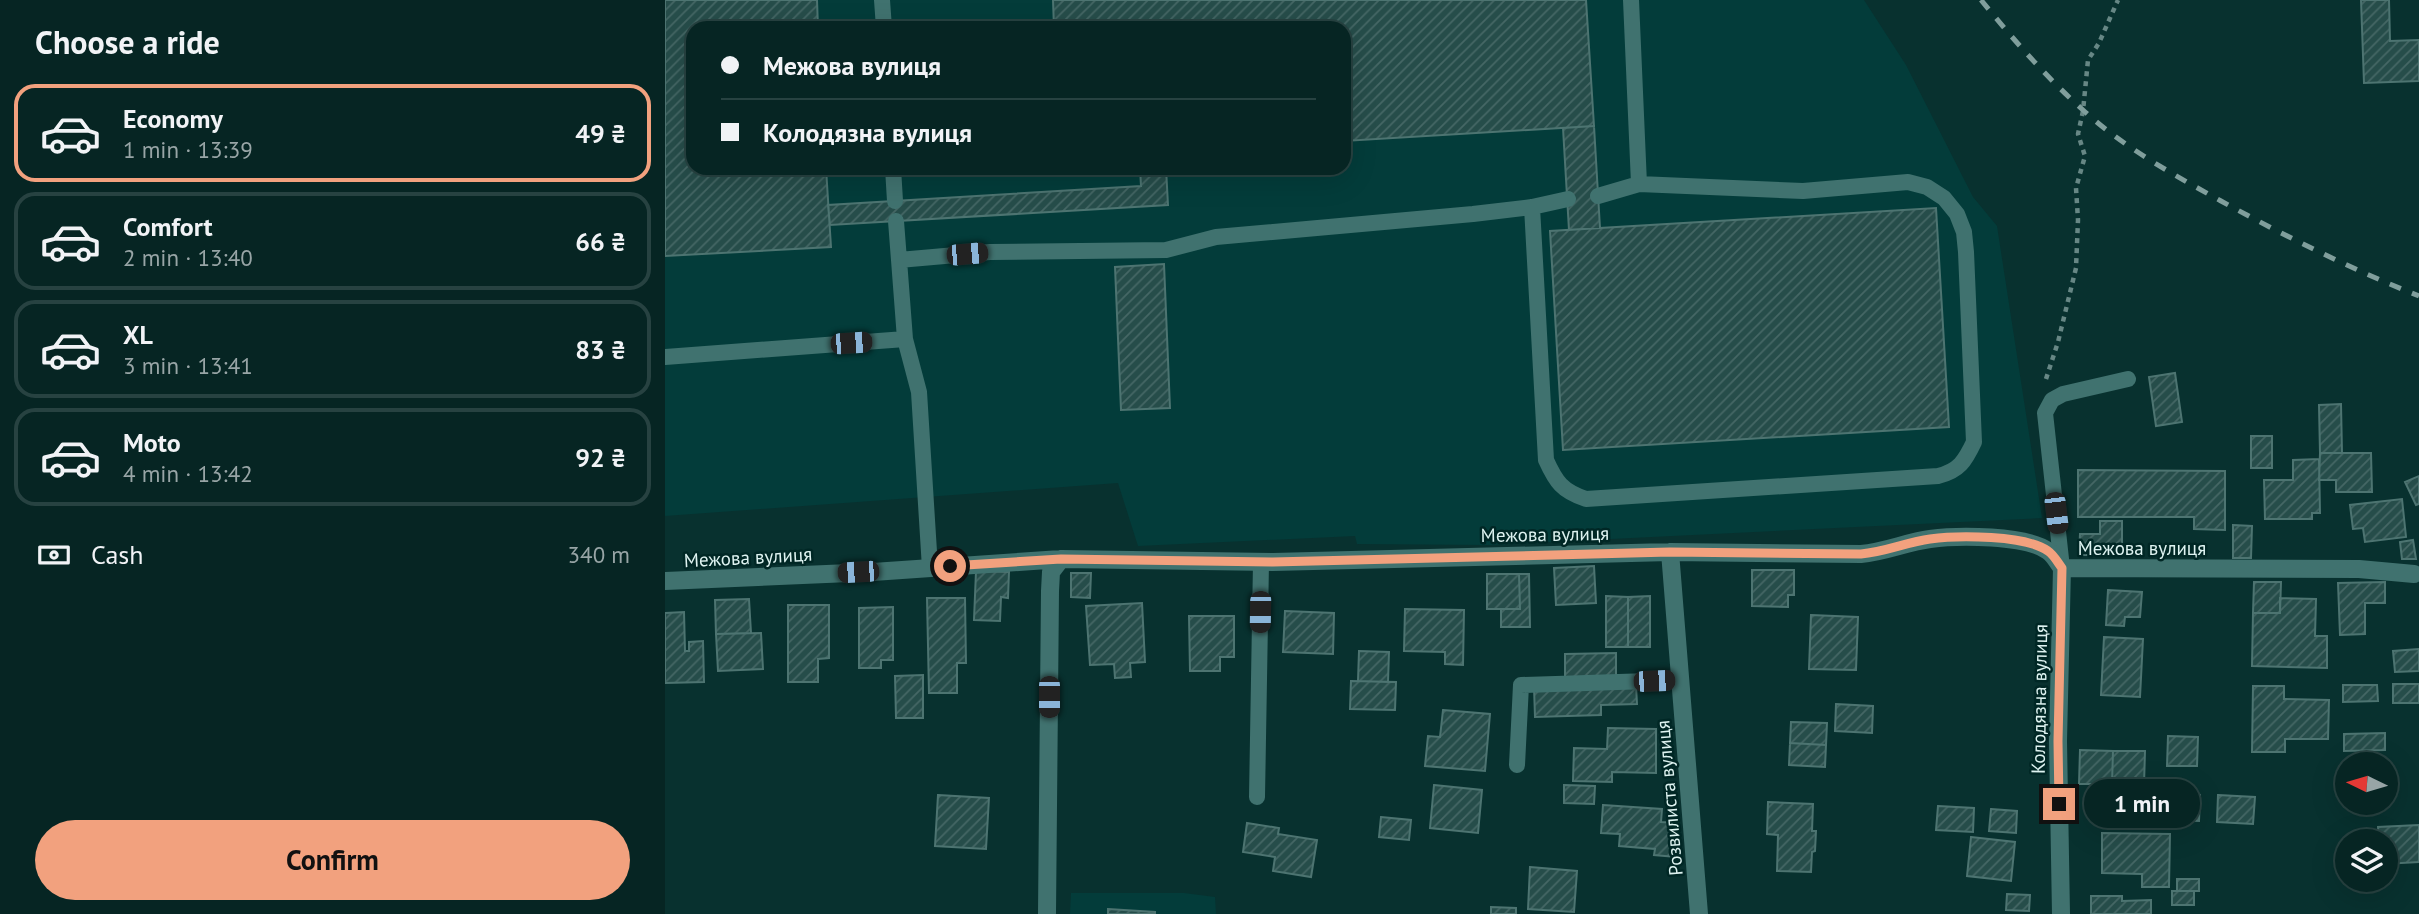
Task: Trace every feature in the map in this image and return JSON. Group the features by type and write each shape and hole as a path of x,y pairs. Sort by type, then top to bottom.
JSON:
{"street":[{"name":"Межова вулиця","path":"665,581 1061,559 1261,562 1670,552 1861,554 1880,553 1930,539 2008,538 2035,544 2050,552 2062,568 2349,569 2414,574"},
{"name":"Розвилиста вулиця","path":"1670,552 1699,914"},
{"path":"1047,914 1050,591 1051,572 1061,559"},
{"name":"Колодязна вулиця","path":"2061,914 2058,741 2062,568"}],"lane":[{"path":"882,0 884,21"},
{"path":"1631,0 1639,184"},
{"path":"893,175 895,201"},
{"path":"1532,207 1546,460 1555,481 1571,494 1586,499 1938,476 1953,473 1966,461 1974,442 1966,252 1964,232 1957,214 1944,198 1927,187 1908,182 1803,191 1639,184 1598,196"},
{"path":"899,260 990,252 1166,250 1216,237 1532,207 1567,199"},
{"path":"896,221 905,339 919,392 930,568"},
{"path":"665,357 905,339"},
{"path":"2062,568 2045,413 2052,400 2063,394 2128,379"},
{"path":"1257,797 1261,562"},
{"path":"1517,765 1521,685 1681,680"}],"path":[{"path":"2045,383 2059,342 2076,268 2078,219 2075,188 2085,156 2078,134 2088,60 2099,43 2118,0"}],"shaded area":[{"path":"665,0 1864,0 1906,65 1973,197 1997,226 2042,518 1488,545 1357,544 1355,536 1138,546 1118,483 665,516"},
{"path":"1071,893 1184,893 1215,897 1216,914 1070,914"}],"building":[{"path":"665,0 817,0 818,21 686,21 686,175 826,175 831,247 665,256"},
{"path":"1053,0 1586,0 1594,126 1351,141 1351,21 1054,21"},
{"path":"2361,0 2389,0 2390,41 2419,40 2419,81 2364,83"},
{"path":"1594,126 1600,228 1569,230 1563,128"},
{"path":"1140,175 1166,175 1168,205 830,225 828,205 1141,186"},
{"path":"1936,208 1949,427 1563,450 1550,231"},
{"path":"1164,264 1170,408 1121,410 1115,267"},
{"path":"2175,373 2182,422 2156,426 2149,377"},
{"path":"2341,404 2342,453 2320,453 2319,405"},
{"path":"2251,436 2272,436 2272,468 2251,468"},
{"path":"2320,453 2371,453 2372,492 2336,492 2336,480 2319,480"},
{"path":"2319,459 2320,513 2312,513 2312,519 2265,519 2264,480 2293,480 2293,460"},
{"path":"2078,470 2225,471 2225,530 2194,529 2194,517 2078,517"},
{"path":"2419,476 2419,504 2416,505 2405,482"},
{"path":"2402,499 2406,537 2365,542 2363,528 2353,529 2350,505"},
{"path":"2100,521 2122,521 2122,555 2079,555 2080,534 2100,534"},
{"path":"2233,525 2252,526 2251,558 2233,558"},
{"path":"2413,540 2416,559 2402,559 2400,542"},
{"path":"1594,566 1596,603 1556,605 1554,568"},
{"path":"1752,570 1794,570 1794,595 1788,595 1788,607 1752,606"},
{"path":"976,571 1009,572 1008,598 1001,597 1000,621 974,620"},
{"path":"1071,573 1091,573 1090,598 1071,597"},
{"path":"1487,574 1519,574 1520,609 1487,609"},
{"path":"1519,574 1529,574 1530,627 1501,627 1501,609 1520,609"},
{"path":"2254,582 2281,582 2280,613 2253,613"},
{"path":"2385,582 2385,603 2365,603 2365,634 2340,635 2338,583"},
{"path":"2108,590 2142,592 2140,617 2125,617 2124,626 2106,625"},
{"path":"1606,596 1628,597 1628,647 1606,647"},
{"path":"1650,596 1650,647 1628,647 1628,597"},
{"path":"927,598 965,598 966,663 957,663 957,693 929,693"},
{"path":"2280,598 2316,599 2315,636 2327,636 2327,668 2252,666 2253,613 2280,613"},
{"path":"749,599 751,633 716,634 715,600"},
{"path":"1142,603 1145,662 1130,663 1131,677 1115,678 1114,664 1090,665 1086,606"},
{"path":"788,605 829,605 829,658 818,659 818,682 788,682"},
{"path":"893,607 893,660 881,660 881,668 859,668 859,608"},
{"path":"1405,609 1464,610 1463,665 1445,664 1445,652 1404,651"},
{"path":"1285,611 1334,613 1333,654 1283,652"},
{"path":"684,612 685,651 689,651 689,642 703,641 704,682 665,683 665,613"},
{"path":"1811,615 1858,617 1856,670 1809,669"},
{"path":"1189,616 1234,616 1234,657 1220,657 1220,671 1190,671"},
{"path":"761,633 763,669 718,671 716,634"},
{"path":"2104,637 2143,639 2140,697 2101,695"},
{"path":"2419,649 2419,671 2395,672 2393,651"},
{"path":"1359,651 1389,652 1388,682 1358,681"},
{"path":"1616,653 1616,677 1565,678 1565,654"},
{"path":"923,675 923,718 896,718 895,676"},
{"path":"1351,681 1396,682 1395,710 1350,709"},
{"path":"2393,684 2419,684 2419,703 2393,703"},
{"path":"1636,685 1637,704 1601,705 1601,715 1535,717 1534,687"},
{"path":"2343,685 2377,685 2378,701 2343,702"},
{"path":"2253,686 2284,686 2284,699 2329,700 2328,739 2285,739 2285,752 2252,752"},
{"path":"1836,704 1873,706 1872,733 1835,731"},
{"path":"1443,710 1490,714 1485,771 1425,766 1428,736 1440,737"},
{"path":"1791,722 1827,723 1826,745 1790,743"},
{"path":"1608,728 1656,729 1656,773 1612,772 1612,782 1573,781 1574,748 1607,749"},
{"path":"2385,733 2385,750 2344,751 2344,734"},
{"path":"2168,736 2198,737 2197,766 2167,766"},
{"path":"1790,743 1826,745 1825,767 1789,765"},
{"path":"2080,750 2113,751 2112,784 2079,784"},
{"path":"2113,751 2145,751 2144,785 2112,784"},
{"path":"1434,785 1482,790 1478,833 1430,828"},
{"path":"1564,785 1595,786 1594,804 1564,803"},
{"path":"2175,793 2200,795 2199,821 2174,820"},
{"path":"938,795 989,798 986,849 935,846"},
{"path":"2218,795 2255,797 2253,824 2217,822"},
{"path":"1768,802 1813,804 1812,831 1816,831 1811,872 1777,871 1778,835 1767,834"},
{"path":"1603,805 1662,809 1661,822 1678,823 1676,857 1654,855 1655,849 1619,846 1620,834 1601,833"},
{"path":"1938,806 1974,808 1973,832 1936,830"},
{"path":"1991,809 2017,811 2016,833 1989,831"},
{"path":"1381,817 1411,820 1409,840 1379,837"},
{"path":"1247,823 1279,828 1278,834 1317,840 1311,877 1273,871 1275,857 1243,852"},
{"path":"2419,825 2419,862 2398,863 2398,829 2378,827"},
{"path":"2102,833 2170,834 2169,887 2142,887 2142,874 2102,873"},
{"path":"1971,837 2015,842 2011,881 1967,876"},
{"path":"1530,867 1577,871 1574,912 1528,909"},
{"path":"2177,879 2199,879 2199,891 2177,891"},
{"path":"2172,891 2194,891 2194,905 2172,905"},
{"path":"2007,894 2030,895 2029,911 2006,910"},
{"path":"2091,896 2122,896 2122,901 2151,900 2151,914 2091,914"},
{"path":"1491,907 1516,908 1516,914 1491,914"},
{"path":"1108,909 1155,912 1155,914 1108,914"}],"railway":[{"path":"1981,0 2017,43 2083,110 2149,160 2269,227 2419,296"}],"route":[{"path":"950,566 1061,559 1273,562 1670,552 1861,554 1880,553 1930,539 2008,538 2035,544 2050,552 2062,568 2059,804"}]}
